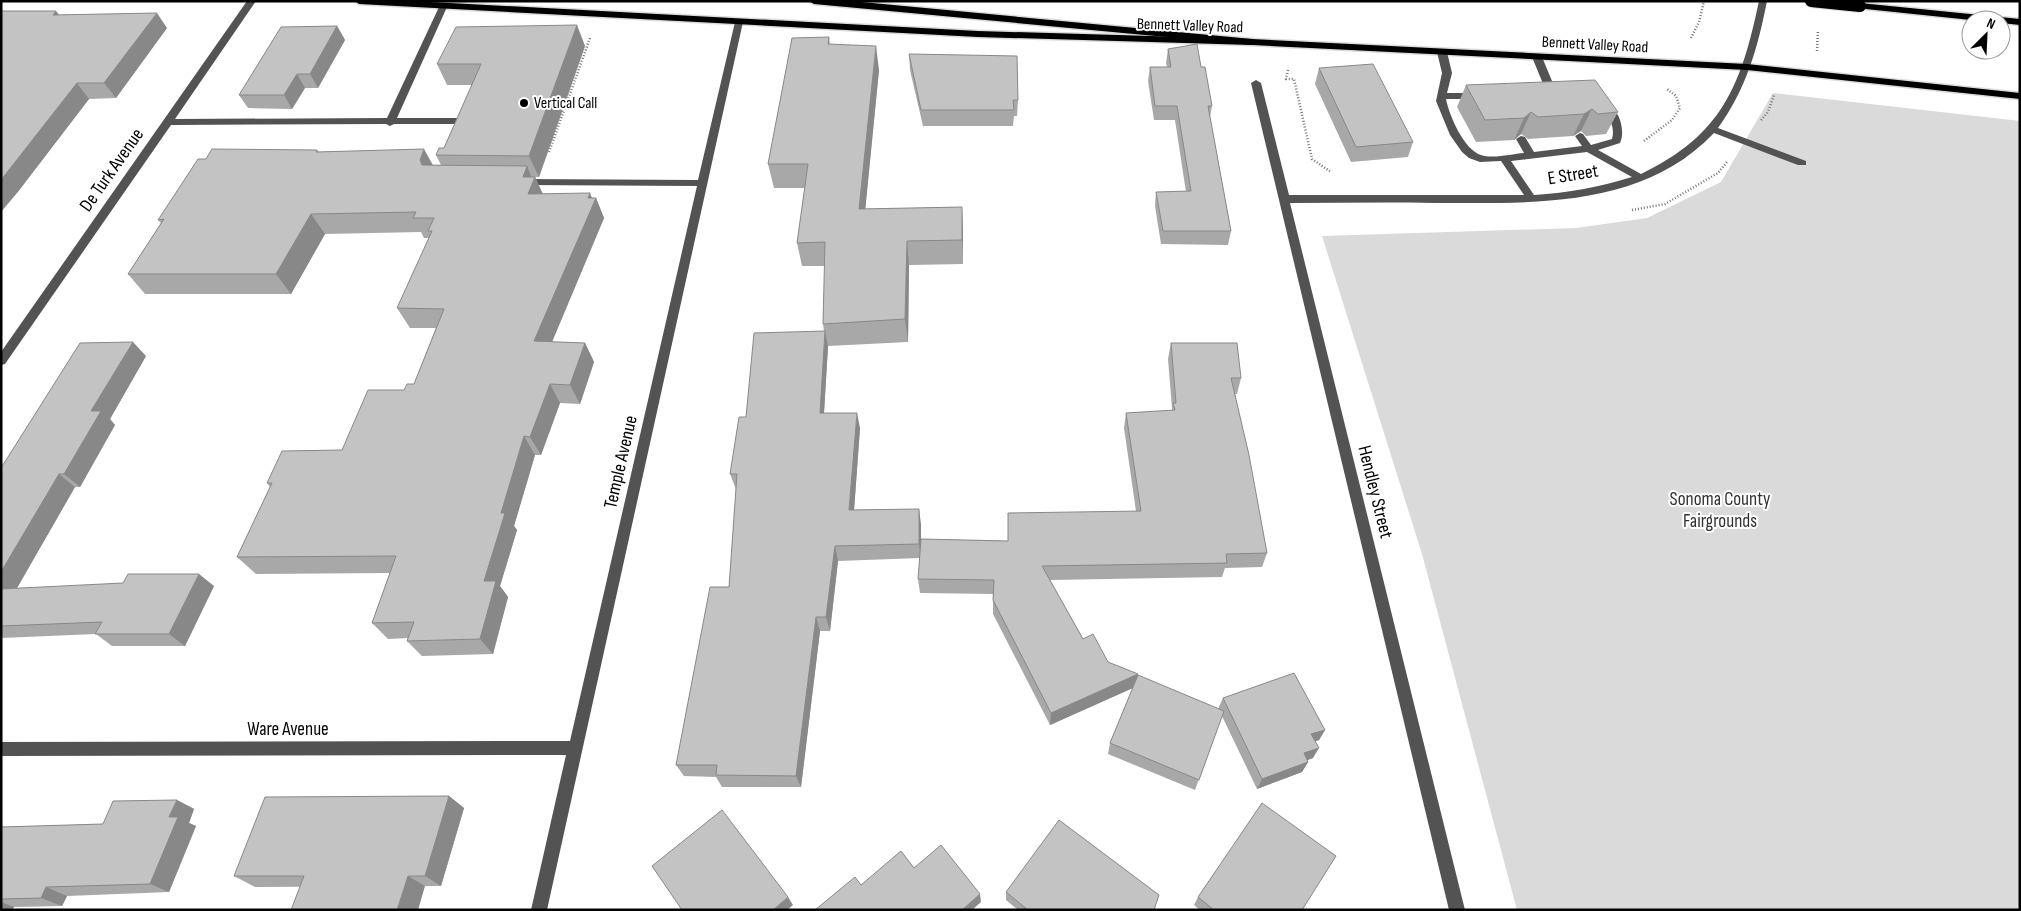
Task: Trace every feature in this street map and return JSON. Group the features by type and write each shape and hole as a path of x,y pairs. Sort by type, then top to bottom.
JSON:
{"highway":[{"path":"814,1 1252,42"},
{"path":"1811,1 1961,16"}],"main road":[{"name":"Bennett Valley Road","path":"359,1 443,7 978,34 1252,42 1747,67 2020,96"}],"street":[{"name":"De Turk Avenue","path":"1,360 252,1"},
{"name":"E Street","path":"1284,199 1532,199 1607,188 1641,178 1684,156 1712,129 1734,94 1747,67 1756,38 1763,1"},
{"path":"390,123 443,7"},
{"name":"Temple Avenue","path":"539,910 739,22"},
{"path":"1442,52 1447,73 1441,101 1468,154 1481,159 1589,149 1616,141 1619,133 1617,120 1596,99"},
{"path":"1537,57 1553,96"},
{"name":"Hendley Street","path":"1256,83 1457,910"},
{"path":"1441,96 1484,96"},
{"path":"166,122 390,123 463,121 456,136"},
{"path":"1712,129 1802,163"},
{"path":"1580,136 1589,149 1641,178"},
{"path":"1521,139 1531,155"},
{"path":"1504,158 1532,199"},
{"path":"514,182 704,183"},
{"name":"Ware Avenue","path":"1,749 574,748"}],"path":[{"path":"1690,40 1699,22 1704,1"},
{"path":"539,152 548,152 592,33"}],"green space":[{"name":"Sonoma County Fairgrounds","path":"1773,93 2020,121 2020,910 1517,910 1422,554 1322,236 1576,228 1647,218 1721,182"}],"building":[{"path":"1,11 56,11 53,15 157,13 104,83 77,83 1,180"},
{"path":"577,25 529,156 436,155 439,148 444,148 481,64 437,64 456,27"},
{"path":"337,26 310,74 297,74 284,95 239,95 281,27"},
{"path":"829,37 828,44 876,46 859,209 962,207 962,240 907,241 905,319 823,324 825,242 797,243 808,164 768,164 792,38"},
{"path":"1197,44 1201,67 1205,67 1212,106 1208,106 1231,231 1163,231 1156,192 1191,191 1177,106 1155,106 1150,67 1171,67 1168,49"},
{"path":"909,54 1017,56 1018,100 1013,100 1014,110 921,110"},
{"path":"1373,64 1413,142 1356,147 1319,68"},
{"path":"1595,80 1618,112 1598,114 1592,109 1584,114 1538,117 1531,112 1524,118 1485,120 1466,85"},
{"path":"212,149 317,150 316,152 424,149 420,160 422,165 527,166 523,177 535,177 528,194 590,193 588,198 596,198 534,341 585,343 570,385 550,384 530,437 524,436 501,513 505,513 484,581 496,581 480,639 407,641 414,622 372,623 396,556 237,557 272,483 267,483 282,451 342,450 368,390 404,390 407,384 414,384 444,309 397,308 432,231 428,231 434,218 413,218 416,212 311,214 276,274 128,274 164,219 158,220 198,159 206,159"},
{"path":"825,331 820,413 857,413 849,510 919,509 919,544 835,546 826,617 816,617 796,776 716,775 717,765 676,765 710,587 729,587 737,474 730,474 739,417 746,417 754,333"},
{"path":"133,342 91,411 101,411 64,474 59,474 1,572 1,468 80,343"},
{"path":"1171,343 1237,343 1241,378 1231,378 1249,455 1267,553 1226,554 1227,563 1042,566 1083,639 1093,634 1108,662 1138,674 1051,713 993,600 994,580 918,579 921,539 1008,541 1008,513 1141,511 1126,413 1175,410 1173,403 1176,403"},
{"path":"128,574 199,574 169,634 95,634 102,622 1,626 1,589 123,583"},
{"path":"1294,673 1325,730 1311,734 1319,748 1304,753 1308,762 1262,779 1223,698"},
{"path":"1138,675 1224,711 1199,780 1110,743"},
{"path":"449,796 425,876 408,876 397,910 291,910 304,876 234,876 265,797"},
{"path":"177,800 169,817 178,817 150,884 46,887 41,898 1,899 1,827 103,824 113,801"},
{"path":"1262,803 1336,856 1302,910 1214,910 1198,897"},
{"path":"722,810 788,897 773,910 682,910 652,866"},
{"path":"1059,820 1159,895 1154,910 1028,910 1006,892"},
{"path":"941,845 980,894 962,910 815,910 855,877 861,885 901,851 914,868"}],"place":[{"name":"Vertical Call","path":"524,103"}]}
